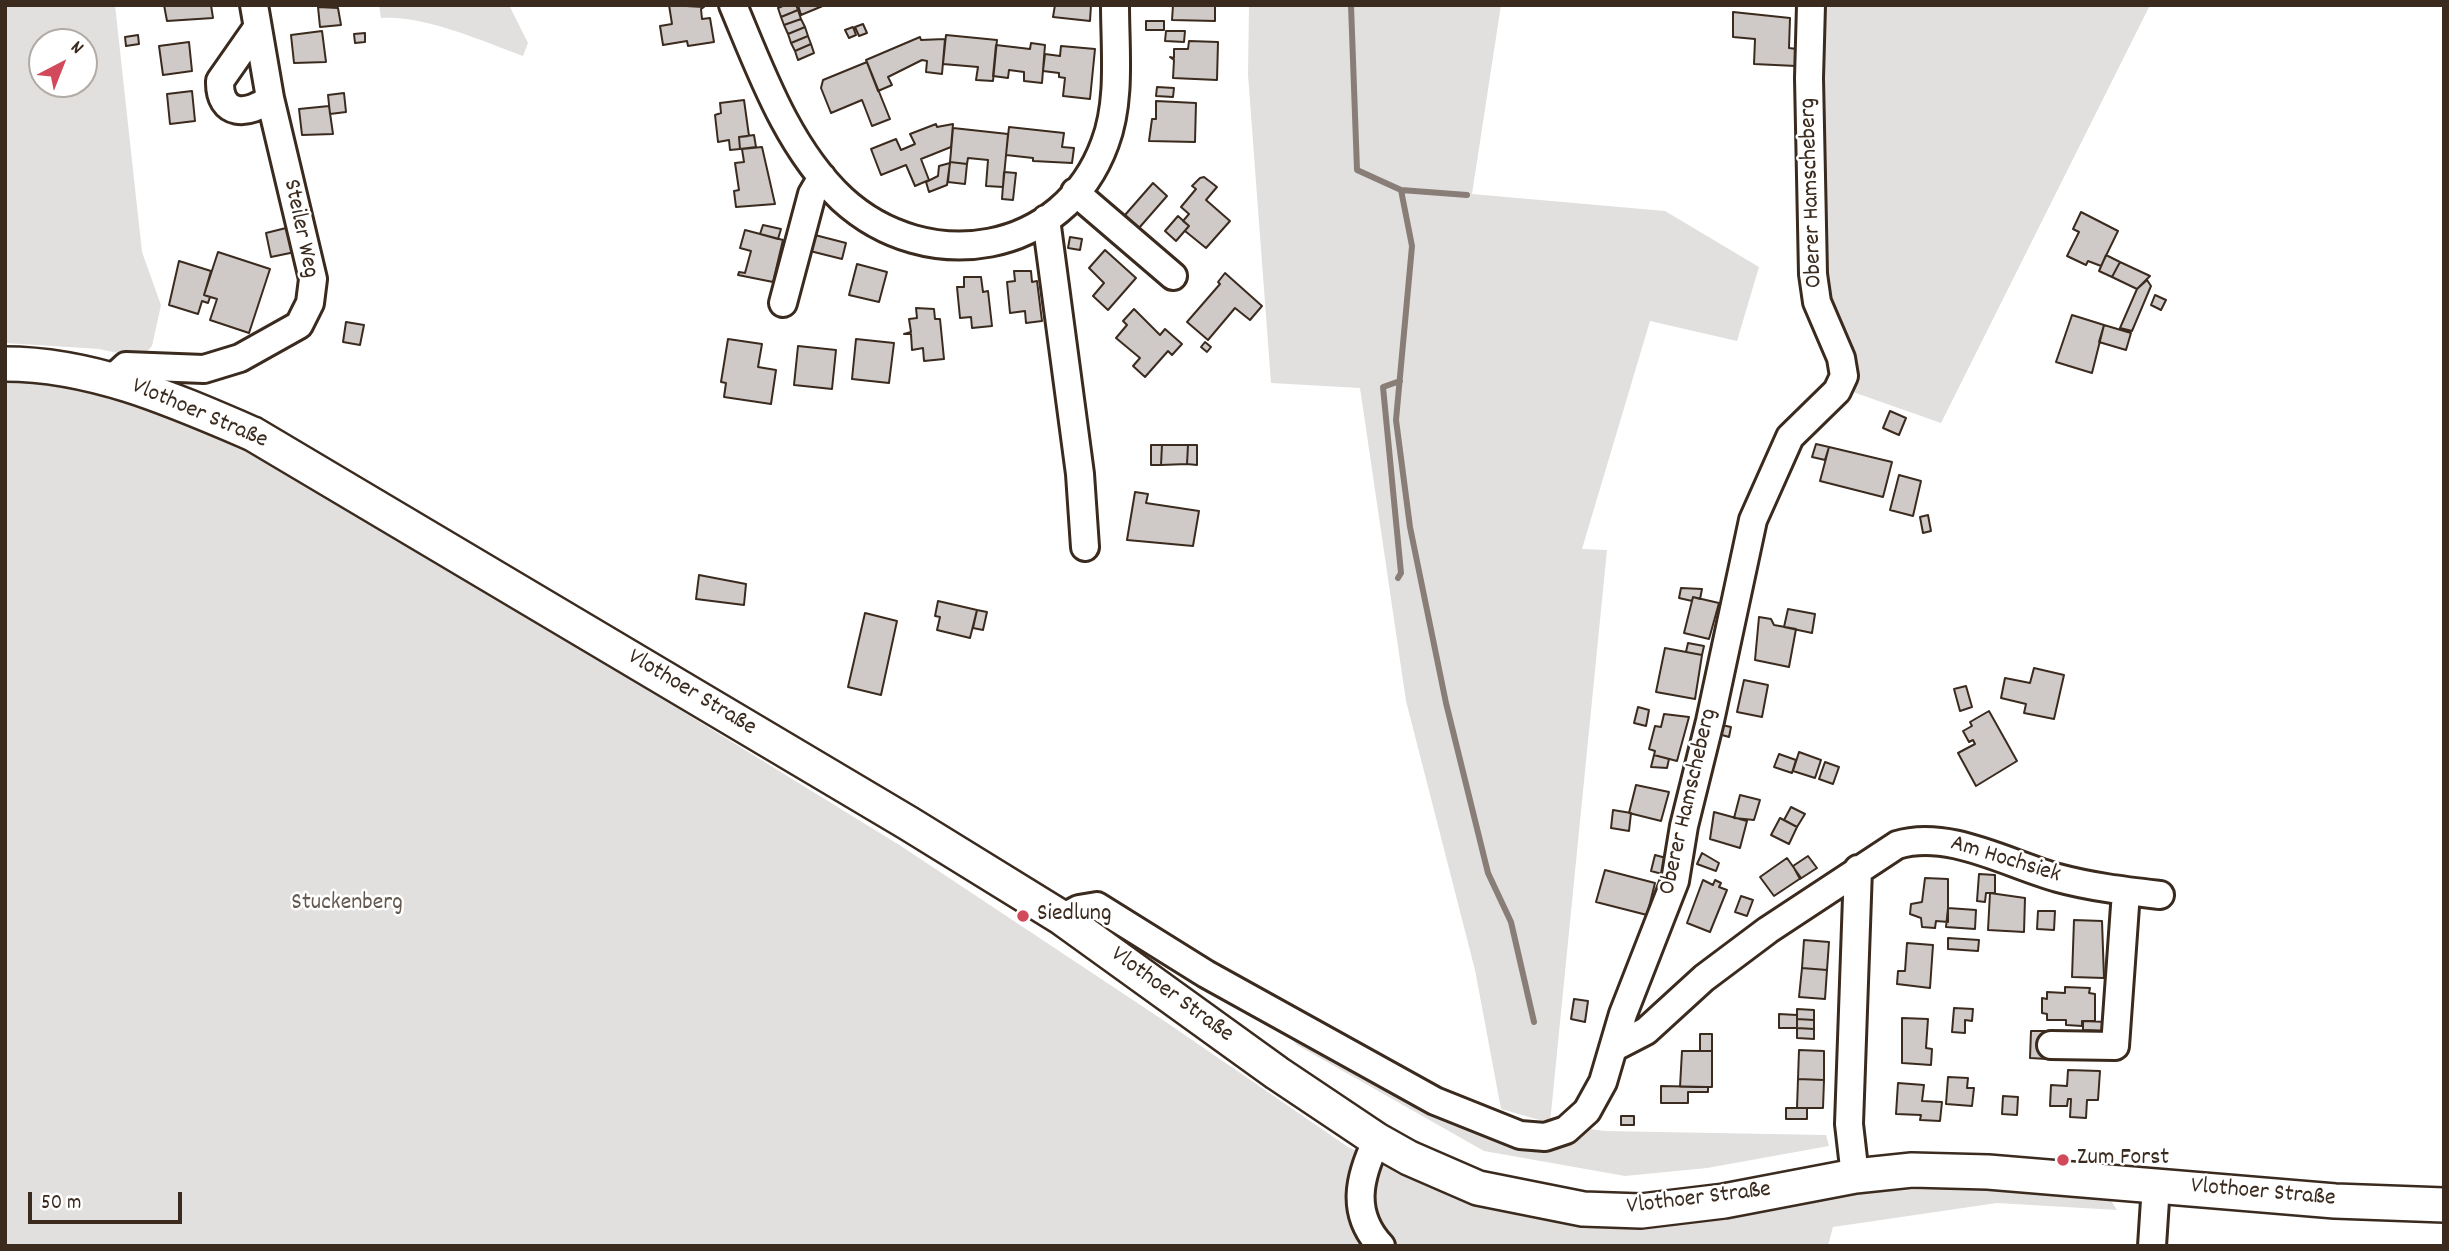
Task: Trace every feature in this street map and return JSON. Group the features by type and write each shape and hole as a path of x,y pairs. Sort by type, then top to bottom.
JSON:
{"main road":[{"name":"Vlothoer Straße","path":"5,363 78,371 112,379 181,402 253,434 1062,918 1277,1073 1377,1140 1409,1158 1478,1188 1583,1209 1641,1211 1724,1201 1855,1176 1912,1170 1988,1172 2335,1201 2444,1205"}],"street":[{"path":"733,5 788,126 822,177 843,200 876,224 919,242 946,246 981,246 1017,234 1046,219 1075,192 1097,160 1110,121 1115,90 1115,5"},
{"name":"Oberer Hamscheberg","path":"1062,918 1079,909 1097,906 1206,974 1435,1101 1520,1135 1545,1137 1566,1130 1587,1111 1603,1082 1623,1014 1675,881 1684,826 1710,721 1753,520 1790,437 1837,391 1844,376 1840,358 1817,302 1813,274 1809,78 1811,5"},
{"name":"Steiler Weg","path":"112,379 126,366 204,369 240,358 282,337 299,325 310,303 313,279 270,98 271,90 255,17"},
{"name":"Steiler Weg","path":"255,17 226,71 220,91 225,104 233,109 258,108 270,98"},
{"path":"783,303 812,194 822,177"},
{"path":"1075,192 1173,276"},
{"path":"1046,219 1080,474 1085,547"},
{"name":"Am Hochsiek","path":"1615,1047 1646,1031 1704,978 1768,930 1896,845 1916,839 1940,841 2060,878 2160,895"},
{"path":"1855,1176 1849,1124 1858,870"},
{"path":"2051,1045 2115,1046 2126,891"},
{"path":"1377,1140 1362,1174 1359,1195 1362,1217 1381,1246"},
{"path":"2152,1246 2156,1185"}],"green space":[{"path":"5,5 115,5 142,252 161,305 152,346 141,358 99,349 5,343"},
{"path":"379,5 509,5 528,43 523,56 434,25 398,18 381,18"},
{"path":"1249,5 1501,5 1472,194 1665,211 1759,267 1737,341 1650,321 1582,549 1607,550 1550,1123 1501,1109 1475,970 1406,701 1360,388 1271,383 1248,75"},
{"path":"1820,5 2150,5 1941,423 1850,391 1827,315 1819,60"},
{"name":"Stuckenberg","path":"5,380 45,381 124,396 253,447 901,846 1348,1147 1443,1190 1565,1221 1850,1193 1977,1187 2110,1199 2117,1210 1997,1203 1833,1227 1828,1246 5,1246"},
{"path":"1275,1019 1485,1134 1582,1128 1605,1131 1826,1135 1829,1146 1707,1168 1625,1176 1484,1151 1297,1045"}],"building":[{"path":"164,5 211,5 213,18 167,21"},
{"path":"669,5 704,7 701,9 702,19 710,18 714,42 688,46 687,41 663,45 660,26 672,24"},
{"path":"796,5 798,10 781,17 778,8"},
{"path":"798,5 825,5 801,15"},
{"path":"1055,5 1091,5 1090,21 1053,17"},
{"path":"1173,5 1215,5 1215,21 1172,20"},
{"path":"318,7 338,8 341,25 320,27"},
{"path":"798,10 801,19 784,25 781,17"},
{"path":"1733,12 1790,18 1789,48 1797,49 1796,66 1754,64 1755,39 1733,37"},
{"path":"801,19 805,27 788,34 784,25"},
{"path":"1146,21 1164,21 1164,30 1146,30"},
{"path":"863,24 867,33 859,36 855,27"},
{"path":"805,27 808,36 791,43 788,34"},
{"path":"853,27 856,35 849,38 845,30"},
{"path":"322,31 326,62 294,63 291,35"},
{"path":"1166,31 1185,31 1184,42 1165,41"},
{"path":"365,33 365,42 355,43 354,34"},
{"path":"138,35 139,44 126,46 125,37"},
{"path":"946,35 997,40 993,81 976,80 978,67 943,64"},
{"path":"808,36 811,44 795,51 791,43"},
{"path":"920,37 921,40 945,39 942,74 926,72 927,61 922,60 888,77 892,85 878,91 866,60"},
{"path":"1189,41 1218,42 1217,80 1173,78 1174,60 1170,57 1174,58 1174,49 1188,49"},
{"path":"189,42 192,71 163,75 159,46"},
{"path":"1031,43 1045,45 1042,83 1024,81 1024,72 1009,70 1008,78 993,76 996,45 1030,49"},
{"path":"811,44 814,53 798,60 795,51"},
{"path":"1061,46 1095,49 1090,99 1063,96 1065,78 1059,77 1059,73 1043,71 1045,54 1060,56"},
{"path":"867,62 890,119 872,126 862,100 831,113 821,88 823,80"},
{"path":"1157,87 1174,88 1173,97 1156,96"},
{"path":"192,91 195,121 170,124 167,94"},
{"path":"344,93 346,112 330,114 328,95"},
{"path":"744,100 749,136 739,137 740,149 730,150 729,140 718,142 715,115 721,113 720,103"},
{"path":"1156,101 1196,103 1195,142 1149,141 1152,119 1156,119"},
{"path":"329,106 333,134 302,135 299,109"},
{"path":"936,124 937,127 953,124 951,147 921,159 929,180 915,186 906,165 881,175 871,149 896,139 901,150 915,144 910,134"},
{"path":"1009,127 1064,133 1062,147 1074,148 1072,163 1033,161 1033,158 1006,155"},
{"path":"953,128 1008,134 1003,187 986,186 988,160 968,158 967,164 950,162"},
{"path":"754,135 756,147 740,149 739,137"},
{"path":"762,147 775,204 736,207 734,191 739,190 735,163 744,162 742,149"},
{"path":"950,162 967,164 965,184 948,182"},
{"path":"950,163 947,185 929,192 926,182 938,176 939,166"},
{"path":"1004,172 1016,173 1013,200 1002,199"},
{"path":"1204,177 1217,187 1206,200 1230,221 1206,248 1185,231 1189,226 1183,221 1189,214 1181,207 1196,189 1192,186"},
{"path":"1153,183 1167,196 1139,228 1125,215"},
{"path":"2081,212 2118,231 2101,266 2088,261 2086,265 2067,256 2079,232 2073,229"},
{"path":"1178,216 1189,226 1176,241 1165,231"},
{"path":"763,225 781,229 778,239 760,234"},
{"path":"290,227 295,252 271,257 266,233"},
{"path":"745,230 783,240 773,282 738,275 739,272 745,273 751,251 740,248"},
{"path":"811,234 846,243 842,259 806,250"},
{"path":"1070,237 1082,239 1080,250 1068,248"},
{"path":"1105,250 1136,278 1108,310 1093,296 1104,283 1089,268"},
{"path":"218,252 270,269 249,333 210,320 217,299 204,295"},
{"path":"2106,255 2120,262 2112,277 2099,271"},
{"path":"179,261 211,271 204,295 210,297 208,303 202,301 198,314 169,305"},
{"path":"2120,262 2150,276 2137,289 2112,277"},
{"path":"857,264 887,272 879,302 849,295"},
{"path":"1014,271 1031,271 1032,282 1037,281 1042,321 1026,323 1025,311 1010,313 1007,282 1015,281"},
{"path":"1225,273 1262,306 1250,320 1235,308 1208,340 1187,322 1220,284 1218,282"},
{"path":"964,277 981,277 983,292 988,291 992,326 972,328 971,317 960,318 957,287 964,287"},
{"path":"2147,280 2151,286 2132,331 2120,328 2137,289"},
{"path":"2155,295 2166,300 2161,310 2151,305"},
{"path":"916,308 934,309 935,319 940,319 944,359 924,361 923,348 912,350 911,334 904,334 911,332 909,319 917,318"},
{"path":"1134,309 1160,335 1165,329 1182,344 1172,355 1168,351 1145,377 1133,366 1140,358 1116,338 1127,325 1123,321"},
{"path":"2072,315 2104,325 2092,373 2056,362"},
{"path":"346,322 364,325 360,345 343,342"},
{"path":"2104,325 2131,333 2126,350 2099,342"},
{"path":"728,339 762,344 758,367 776,370 771,404 724,397 726,383 721,382"},
{"path":"856,339 894,343 889,383 852,379"},
{"path":"1205,342 1211,347 1207,352 1201,347"},
{"path":"798,346 836,350 832,389 794,385"},
{"path":"1890,411 1906,418 1899,435 1883,428"},
{"path":"1816,444 1829,447 1825,460 1812,457"},
{"path":"1151,445 1162,445 1161,465 1151,465"},
{"path":"1162,445 1188,445 1187,464 1161,465"},
{"path":"1188,445 1197,445 1197,465 1187,464"},
{"path":"1829,447 1892,462 1883,497 1820,481"},
{"path":"1899,475 1921,481 1913,516 1890,510"},
{"path":"1135,492 1148,494 1146,503 1199,511 1193,546 1127,540"},
{"path":"1928,515 1931,531 1923,533 1920,517"},
{"path":"699,575 746,584 744,605 696,599"},
{"path":"1681,588 1702,589 1700,599 1693,597 1692,601 1679,598"},
{"path":"1693,597 1719,603 1709,639 1684,633"},
{"path":"938,601 977,610 970,638 937,630 940,617 935,616"},
{"path":"1788,609 1815,614 1812,633 1784,627"},
{"path":"977,610 987,612 983,630 973,628"},
{"path":"865,613 897,621 881,695 848,687"},
{"path":"1759,617 1771,619 1774,625 1796,629 1789,667 1755,660"},
{"path":"1688,643 1704,646 1702,655 1686,652"},
{"path":"1665,648 1702,655 1695,699 1656,692"},
{"path":"2034,668 2064,675 2054,719 2024,713 2026,704 2001,698 2005,678 2030,683"},
{"path":"1744,680 1768,685 1762,717 1737,712"},
{"path":"1966,686 1972,707 1960,711 1954,689"},
{"path":"1638,707 1649,710 1646,726 1634,723"},
{"path":"1989,711 2017,761 1976,786 1958,753 1975,744 1973,740 1969,742 1963,731 1972,726 1970,722"},
{"path":"1664,714 1689,717 1677,761 1654,755 1655,751 1649,749 1655,726 1661,727"},
{"path":"1717,724 1731,727 1729,737 1715,733"},
{"path":"1799,752 1821,760 1815,778 1793,771"},
{"path":"1779,754 1796,760 1792,773 1774,767"},
{"path":"1654,755 1669,759 1667,768 1651,767"},
{"path":"1825,762 1839,767 1833,784 1819,779"},
{"path":"1636,785 1669,792 1661,821 1629,813"},
{"path":"1740,795 1760,800 1754,820 1734,818"},
{"path":"1791,807 1805,814 1797,827 1784,820"},
{"path":"1613,810 1631,813 1629,831 1611,828"},
{"path":"1714,812 1747,821 1740,848 1710,839"},
{"path":"1780,818 1797,827 1789,844 1771,835"},
{"path":"1702,853 1719,863 1716,871 1697,864"},
{"path":"1655,855 1666,858 1662,874 1651,871"},
{"path":"1808,856 1817,868 1800,879 1793,866"},
{"path":"1787,858 1801,878 1774,896 1760,877"},
{"path":"1605,870 1655,883 1647,915 1596,902"},
{"path":"1979,874 1995,875 1995,893 1986,893 1985,902 1977,901"},
{"path":"1925,878 1948,879 1948,922 1936,921 1935,928 1922,927 1921,918 1910,914 1911,904 1922,902"},
{"path":"1703,880 1713,885 1715,880 1721,883 1719,887 1727,890 1710,932 1687,923"},
{"path":"1990,893 2025,898 2024,932 1988,930"},
{"path":"1741,896 1753,900 1747,916 1735,912"},
{"path":"1948,908 1976,910 1975,929 1946,927"},
{"path":"2038,911 2055,911 2054,930 2037,929"},
{"path":"2074,920 2102,921 2104,978 2072,977"},
{"path":"1948,938 1979,940 1978,951 1948,949"},
{"path":"1804,940 1829,942 1827,970 1802,968"},
{"path":"1907,943 1933,945 1930,988 1897,984 1898,971 1905,971"},
{"path":"1802,968 1827,970 1825,999 1799,997"},
{"path":"2065,987 2090,988 2089,993 2095,994 2095,1021 2082,1021 2082,1026 2066,1025 2066,1020 2047,1020 2047,1014 2042,1013 2042,998 2047,999 2047,992 2065,993"},
{"path":"1574,999 1588,1001 1585,1022 1571,1019"},
{"path":"1954,1008 1973,1009 1972,1021 1965,1020 1965,1033 1952,1032"},
{"path":"1797,1009 1814,1010 1814,1020 1797,1019"},
{"path":"1779,1014 1797,1015 1797,1028 1779,1028"},
{"path":"1902,1018 1928,1019 1926,1048 1932,1049 1931,1065 1902,1063"},
{"path":"1797,1019 1814,1020 1814,1029 1797,1028"},
{"path":"2083,1021 2109,1022 2108,1031 2083,1030"},
{"path":"1797,1028 1814,1029 1814,1039 1797,1038"},
{"path":"2031,1031 2048,1031 2047,1059 2030,1058"},
{"path":"1700,1034 1712,1034 1712,1051 1700,1051"},
{"path":"1799,1050 1824,1051 1824,1080 1798,1079"},
{"path":"1682,1051 1712,1051 1712,1087 1680,1087"},
{"path":"2068,1070 2100,1071 2098,1100 2087,1100 2086,1118 2070,1117 2071,1099 2068,1099 2067,1106 2050,1106 2051,1085 2067,1086"},
{"path":"1948,1077 1968,1078 1967,1088 1974,1088 1972,1106 1946,1104"},
{"path":"1798,1079 1824,1080 1823,1108 1797,1108"},
{"path":"1898,1083 1924,1085 1922,1101 1942,1102 1940,1121 1920,1120 1921,1115 1896,1114"},
{"path":"1661,1086 1708,1087 1708,1092 1688,1092 1688,1103 1661,1103"},
{"path":"2003,1096 2018,1097 2017,1115 2002,1114"},
{"path":"1786,1108 1807,1108 1807,1119 1786,1119"},
{"path":"1621,1116 1634,1116 1634,1125 1621,1125"}],"waterway":[{"path":"1351,5 1357,170 1401,190 1412,246 1396,420 1410,527 1446,703 1488,873 1511,922 1534,1022"},
{"path":"1401,190 1467,195"},
{"path":"1398,578 1401,573 1383,387 1400,381"}],"place":[{"name":"Siedlung","path":"1023,916"},
{"name":"Zum Forst","path":"2063,1160"}]}
